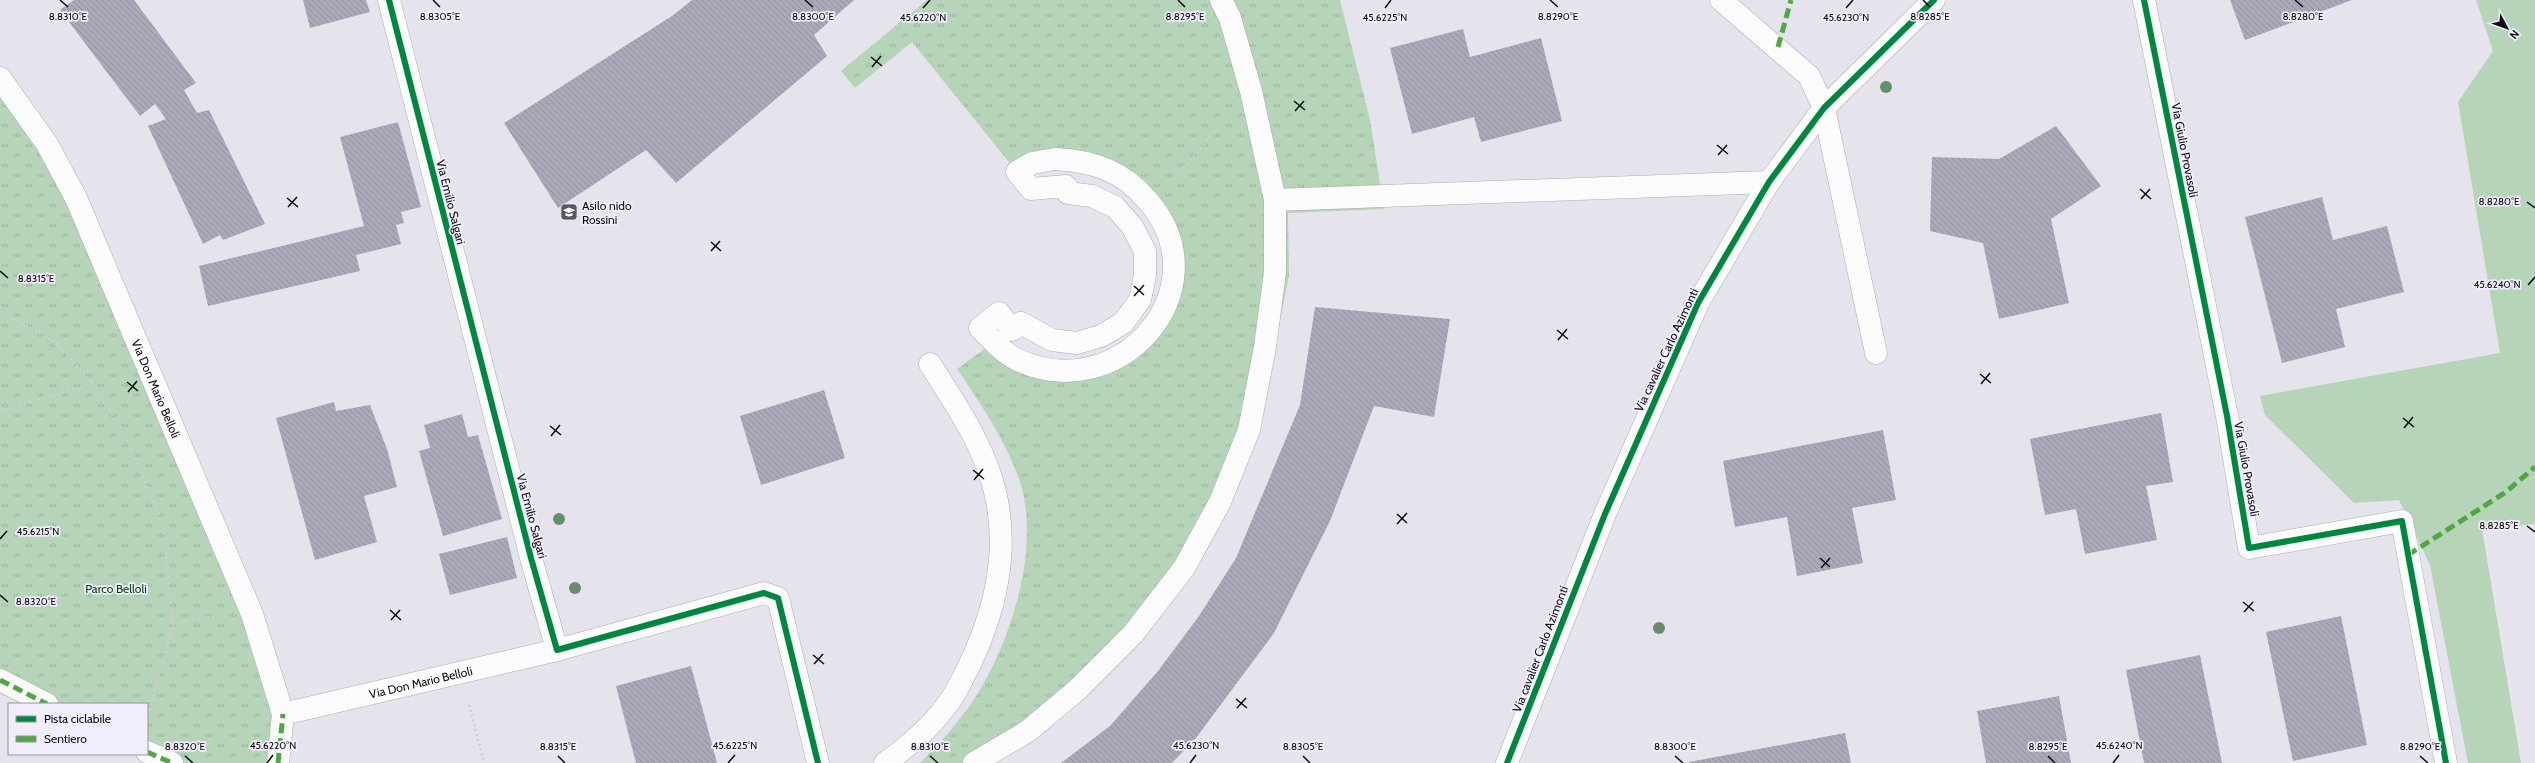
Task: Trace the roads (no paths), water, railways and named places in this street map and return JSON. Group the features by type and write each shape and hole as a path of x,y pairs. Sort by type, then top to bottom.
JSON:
{"street":[{"name":"Via Emilio Salgari","path":"388,0 531,558 557,650"},
{"path":"974,763 1028,731 1077,690 1133,634 1184,568 1220,502 1249,430 1265,347 1275,272 1275,200 1251,91 1230,18 1221,0"},
{"path":"1721,0 1809,76 1824,108 1876,353"},
{"name":"Via cavalier Carlo Azimonti","path":"1507,763 1605,514 1698,303 1769,182 1824,108 1934,0"},
{"name":"Via Giulio Provasoli","path":"2144,0 2226,416 2249,548 2402,522 2446,763"},
{"name":"Via Don Mario Belloli","path":"0,78 46,144 76,198 252,614 283,714 278,763"},
{"path":"1055,159 1079,160 1105,168 1123,176 1151,204 1169,235 1176,264 1170,292 1157,319 1140,344 1120,358 1098,367 1070,372 1043,369 1016,359 980,328 999,313 1012,330 1021,323 1052,340 1077,343 1101,336 1122,323 1140,300 1145,275 1145,251 1132,226 1115,207 1092,196 1068,193 1066,186 1031,189 1017,172 1032,163 1055,159"},
{"path":"1275,200 1769,182"},
{"path":"885,763 920,736 948,704 984,635 998,582 1003,541 996,495 980,450 930,364"},
{"path":"557,650 764,593 772,594 778,598 818,763"},
{"name":"Via Don Mario Belloli","path":"283,714 458,675 557,650"},
{"path":"0,680 45,703"},
{"path":"148,752 172,763"}],"place":[{"name":"Asilo nido Rossini","path":"569,212"}],"park label":[{"name":"Parco Belloli","path":"116,588"}]}
